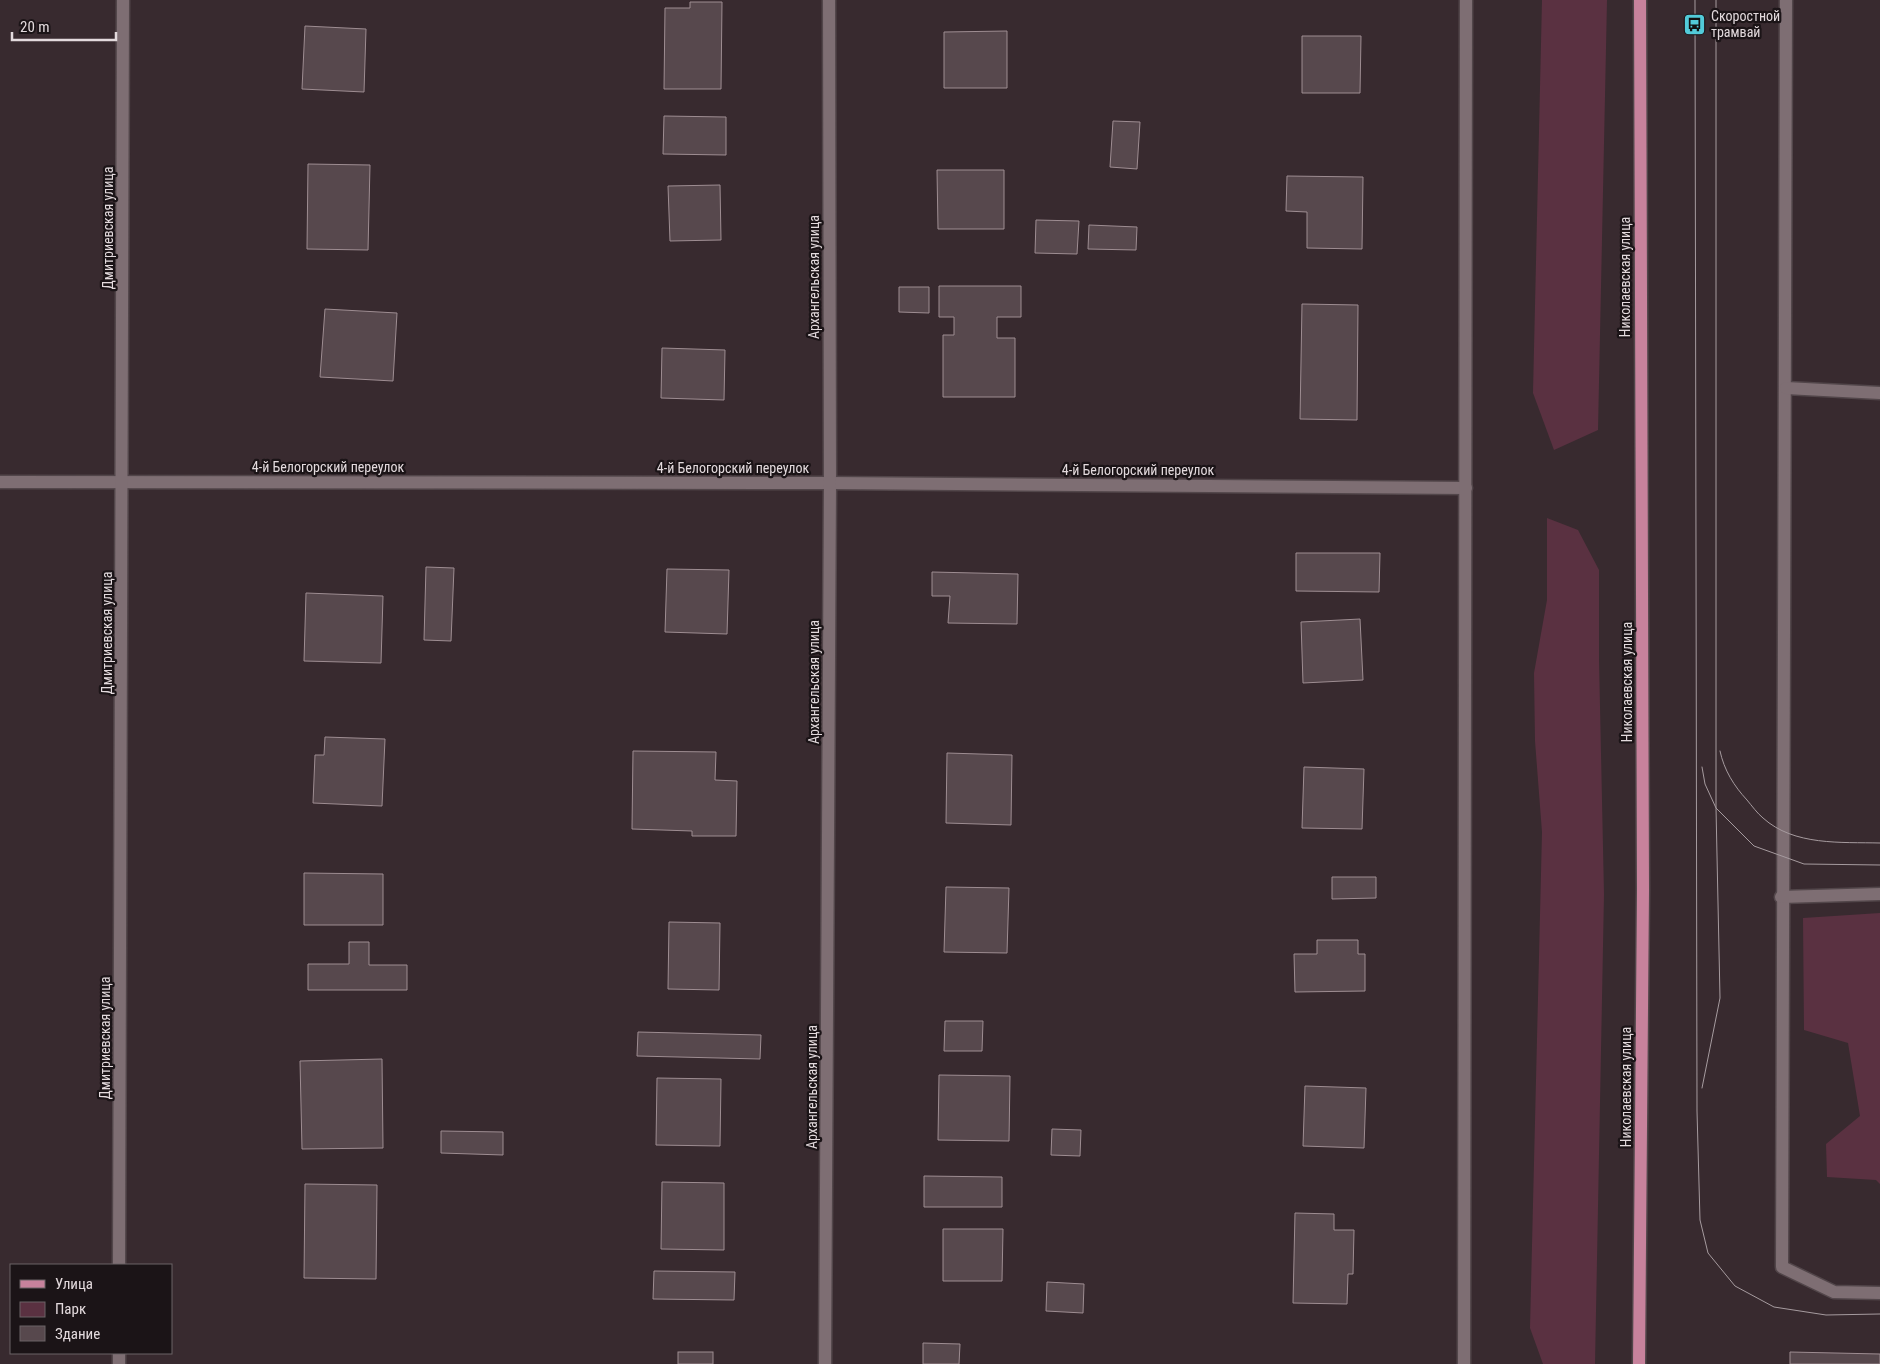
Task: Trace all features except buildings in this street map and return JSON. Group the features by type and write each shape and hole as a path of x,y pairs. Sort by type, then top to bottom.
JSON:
{"main road":[{"name":"Николаевская улица","path":"1639,1364 1643,890 1640,0"}],"street":[{"name":"Дмитриевская улица","path":"119,1264 123,482 123,0"},
{"name":"Архангельская улица","path":"825,1364 830,483 829,0"},
{"path":"1464,1364 1466,0"},
{"path":"1786,0 1786,388 1781,896 1782,1267 1834,1292 1880,1293"},
{"path":"1786,388 1880,393"},
{"name":"4-й Белогорский переулок","path":"0,482 830,483 1466,488"},
{"path":"1781,896 1880,894"}],"green space":[{"path":"1542,0 1607,0 1598,430 1554,450 1533,393"},
{"path":"1547,518 1578,530 1599,570 1604,894 1595,1364 1543,1364 1530,1328 1542,832 1535,741 1534,673 1547,600"},
{"path":"1880,913 1880,1184 1876,1180 1827,1177 1826,1144 1860,1116 1848,1043 1804,1030 1803,918"}],"tram line":[{"path":"1695,0 1697,1111 1700,1220 1708,1253 1735,1286 1774,1307 1826,1315 1880,1314"},
{"path":"1702,1088 1720,998 1716,808 1716,0"},
{"path":"1720,751 1727,771 1738,789 1759,814 1775,827 1789,834 1818,841 1880,843"},
{"path":"1702,767 1705,784 1716,808 1754,846 1804,864 1880,865"}],"place":[{"name":"Скоростной трамвай","path":"1695,24"}]}
